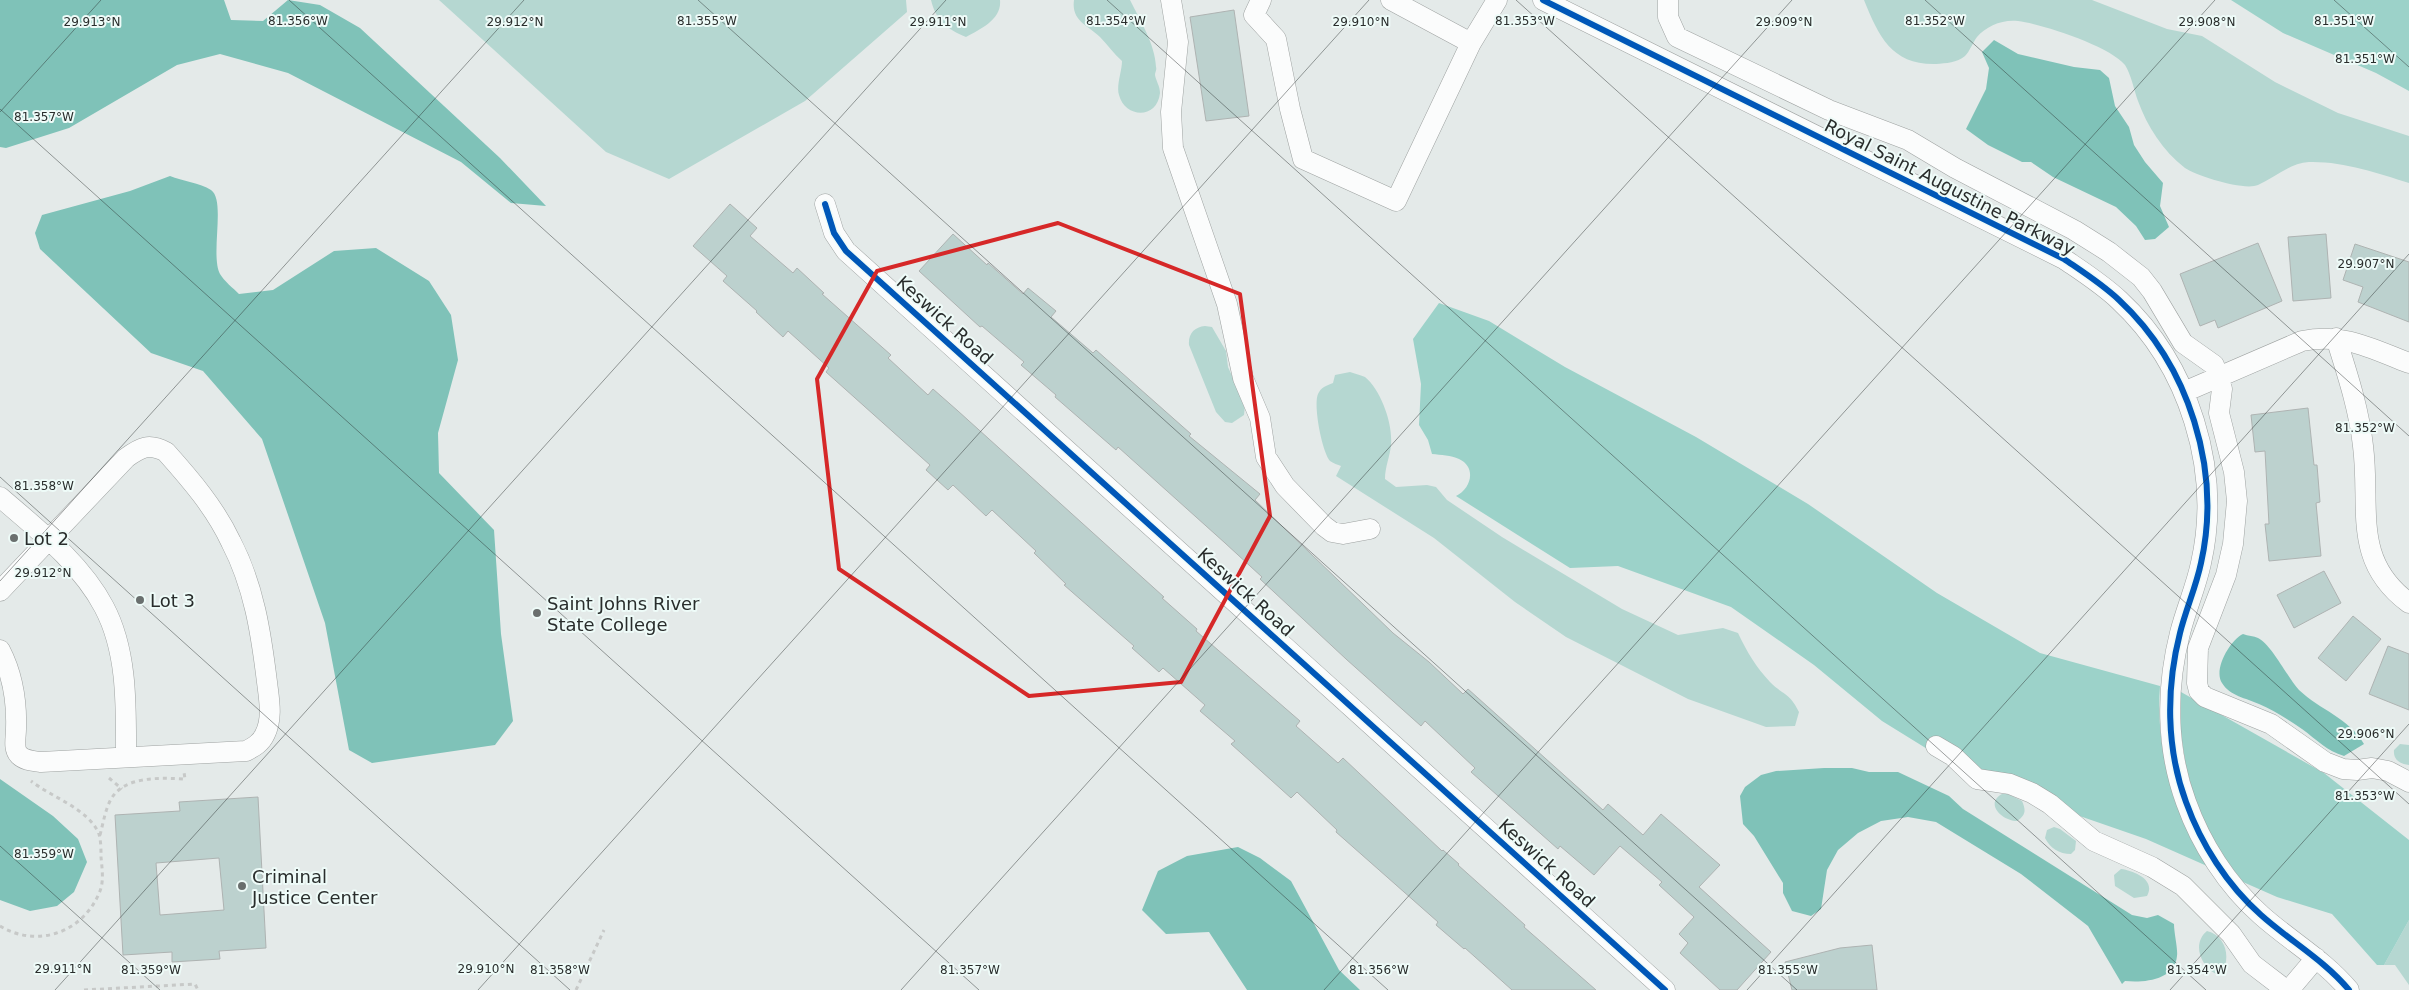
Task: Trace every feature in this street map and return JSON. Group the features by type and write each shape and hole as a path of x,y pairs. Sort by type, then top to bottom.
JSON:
{"street":[{"path":"1171,0 1178,42 1171,112 1173,148 1227,304 1243,378 1260,418 1266,456 1285,486 1332,532 1343,534 1370,529"},
{"path":"1261,0 1254,15 1276,39 1290,109 1303,159 1396,201 1471,43 1497,0"},
{"path":"1392,0 1471,43"},
{"name":"Royal Saint Augustine Parkway","path":"1543,0 2064,259 2106,289 2143,326 2164,354 2184,392 2196,425 2203,458 2207,510 2201,562 2172,664 2170,699 2170,733 2176,768 2185,801 2199,833 2216,862 2237,890 2261,915 2316,958 2349,990"},
{"path":"1668,0 1668,17 1677,37 1829,110 1908,140 1955,168 2095,242 2141,277 2152,291 2183,342 2214,365 2222,389 2219,413 2234,472 2237,501 2233,544 2226,575 2198,648 2196,671 2199,691 2205,697 2271,724 2325,762 2343,769 2358,770 2372,768 2388,771 2409,782"},
{"name":"Keswick Road","path":"825,204 834,233 846,251 1665,990"},
{"path":"2184,392 2302,341 2336,338 2357,343 2409,363"},
{"path":"2336,338 2355,401 2363,445 2367,491 2367,539 2372,559 2381,576 2393,592 2409,603"},
{"path":"0,591 126,458 147,446 156,447 166,452 213,510 232,542 247,577 256,608 270,708 269,726 264,737 256,746 246,751 41,762 28,760 19,755 15,747 15,695 9,669 0,650"},
{"path":"0,497 49,539 88,583 104,608 116,638 125,694 126,757"},
{"path":"1936,746 1953,756 1977,779 2010,784 2032,793 2050,804 2094,841 2152,867 2175,881 2231,934 2252,964 2287,990 2316,958"}],"path":[{"path":"0,926 18,934 42,936 60,933 82,920 101,890 103,872 99,835 111,799 122,789 139,780 185,779 185,754"},
{"path":"27,778 72,806 92,824 99,835"},
{"path":"576,990 604,930"},
{"path":"84,990 155,988 195,984 198,990"}],"highlighted area":[{"path":"1058,223 1240,294 1270,516 1181,682 1029,696 839,569 817,379 877,271"}],"shaded area":[{"path":"0,0 224,0 231,20 263,21 288,0 320,5 360,28 500,158 546,206 511,203 461,162 288,73 220,54 177,65 69,128 6,148 0,147"},
{"path":"439,0 906,0 907,12 805,101 669,179 606,152"},
{"path":"931,0 1000,0 1000,7 998,13 989,23 966,37 953,31 939,19"},
{"path":"1074,0 1130,0 1146,32 1155,58 1155,75 1160,93 1158,102 1153,108 1147,112 1134,112 1122,103 1118,87 1122,61 1100,37 1081,22 1075,13"},
{"path":"1864,0 2092,0 2167,29 2202,36 2275,82 2338,113 2409,136 2409,183 2360,168 2322,162 2295,165 2258,185 2251,186 2242,186 2210,178 2185,168 2163,146 2151,129 2142,110 2125,65 2105,51 2058,31 2029,23 2012,21 1995,24 1985,30 1977,37 1967,54 1958,60 1936,64 1921,63 1908,60 1889,46 1875,26"},
{"path":"2231,0 2409,0 2409,91 2376,73 2283,33"},
{"path":"1994,40 2018,54 2074,67 2100,70 2109,78 2115,106 2129,127 2134,145 2145,162 2163,183 2160,206 2169,227 2155,239 2145,240 2136,226 2116,207 2053,177 2031,162 2022,162 1988,145 1966,129 1986,89 1989,68 1982,52"},
{"path":"170,176 207,188 215,196 218,216 217,265 222,277 239,294 273,290 334,251 376,248 429,281 451,315 458,360 438,433 439,473 494,530 501,634 513,721 495,745 372,763 349,750 325,623 262,439 203,371 151,353 40,249 35,233 42,215 130,191"},
{"path":"1439,303 1489,321 1565,367 1696,437 1808,504 1937,593 2040,653 2160,686 2161,734 2170,780 2185,824 2207,866 2146,839 1979,781 1882,721 1814,665 1731,607 1618,566 1570,568 1456,496 1461,493 1468,483 1470,472 1468,467 1456,458 1432,454 1428,440 1419,425 1421,384 1413,339"},
{"path":"1205,326 1212,327 1226,351 1228,367 1245,405 1244,415 1232,423 1225,422 1216,412 1189,345 1192,332"},
{"path":"1350,372 1365,377 1371,383 1385,408 1391,437 1385,479 1396,487 1427,485 1436,487 1447,500 1502,537 1622,609 1678,635 1723,628 1738,633 1760,671 1770,682 1789,697 1799,712 1795,726 1766,727 1688,699 1566,637 1515,602 1434,538 1336,476 1341,466 1330,461 1324,448 1317,418 1317,400 1321,390 1333,383 1335,375"},
{"path":"2243,634 2263,641 2299,690 2350,727 2364,744 2344,756 2338,754 2281,715 2229,691 2222,683 2220,677 2221,663 2233,642"},
{"path":"2181,692 2324,773 2409,840 2409,920 2384,965 2377,965 2332,914 2277,897 2243,882 2224,858 2208,829 2195,799 2186,767 2181,734"},
{"path":"2400,744 2409,745 2409,765 2403,764 2396,759 2394,750"},
{"path":"1852,768 1869,772 1898,772 1949,796 1963,809 2132,915 2147,918 2158,915 2174,924 2177,953 2175,964 2165,975 2149,980 2125,981 2122,984 2088,926 2021,874 1936,822 1908,817 1881,821 1858,833 1838,850 1827,870 1821,909 1811,916 1792,911 1783,893 1783,883 1754,836 1743,824 1740,796 1745,787 1761,775 1776,771"},
{"path":"0,779 53,816 78,839 87,862 74,892 57,906 30,911 0,900"},
{"path":"2002,794 2008,794 2022,801 2024,812 2017,821 2001,815 1995,807 1997,798"},
{"path":"2054,827 2060,829 2076,841 2075,850 2071,854 2059,852 2047,842 2045,838 2047,830"},
{"path":"1238,847 1260,858 1291,881 1339,970 1360,990 1247,990 1209,932 1166,934 1142,910 1158,871 1187,856"},
{"path":"2121,869 2143,877 2149,885 2147,896 2134,898 2115,886 2114,875"},
{"path":"2409,920 2409,985 2395,965 2384,965"},
{"path":"2207,931 2219,937 2225,948 2226,960 2222,973 2216,974 2202,960 2199,948 2200,942 2202,936"}],"building":[{"path":"1234,10 1249,116 1206,121 1190,17"},
{"path":"730,204 757,228 750,236 793,273 797,268 824,293 822,294 891,355 888,358 928,395 933,389 958,411 1164,597 1162,598 1197,629 1196,631 1300,721 1296,726 1338,763 1343,758 1442,851 1459,864 1525,925 1524,927 1596,990 1512,990 1436,925 1438,922 1336,832 1337,830 1297,792 1291,798 1231,744 1235,741 1200,711 1205,705 1163,668 1159,672 1132,648 1134,646 1064,585 1066,584 1034,553 1036,551 992,510 986,516 953,485 948,490 926,470 930,465 826,372 829,368 788,331 783,337 723,281 727,276 693,246"},
{"path":"953,234 1023,294 1028,288 1056,311 1051,317 1093,353 1096,350 1191,434 1189,436 1260,494 1255,500 1393,633 1429,662 1463,694 1468,689 1603,810 1608,804 1643,835 1661,814 1720,865 1699,887 1771,952 1737,990 1720,990 1680,953 1688,943 1679,934 1694,917 1659,885 1662,882 1620,846 1594,875 1560,846 1558,849 1471,772 1475,768 1425,721 1421,726 1260,579 1262,577 1225,543 1118,447 1116,450 1055,397 1056,395 1021,365 1024,362 982,326 980,327 919,271"},
{"path":"2326,234 2331,298 2293,301 2288,237"},
{"path":"2258,243 2282,301 2218,328 2215,320 2200,326 2180,274"},
{"path":"2355,244 2409,262 2409,322 2358,302 2363,287 2343,280"},
{"path":"2308,408 2314,465 2317,465 2320,502 2316,503 2321,556 2269,561 2265,524 2269,524 2265,451 2255,452 2251,415"},
{"path":"2324,571 2341,603 2294,628 2277,595"},
{"path":"2353,616 2381,639 2346,681 2318,658"},
{"path":"2388,646 2409,654 2409,710 2369,694"},
{"name":"Criminal Justice Center","path":"258,797 266,948 219,951 220,959 172,962 172,952 123,955 115,815 180,811 179,802","holes":["219,858 224,910 160,915 156,863"]},
{"path":"1872,945 1877,990 1792,990 1785,962 1840,948"}],"cycle path":[{"path":"1543,0 2064,259 2113,294 2143,326 2164,355 2181,387 2194,421 2203,456 2207,492 2206,528 2201,563 2180,633 2172,675 2170,718 2179,781 2199,833 2216,863 2237,891 2261,915 2329,969 2349,990"},
{"path":"825,204 834,233 846,251 1665,990"}],"place":[{"name":"Lot 2","path":"14,538"},
{"name":"Lot 3","path":"140,600"},
{"name":"Saint Johns River State College","path":"537,613"},
{"name":"Criminal Justice Center","path":"242,886"}]}
